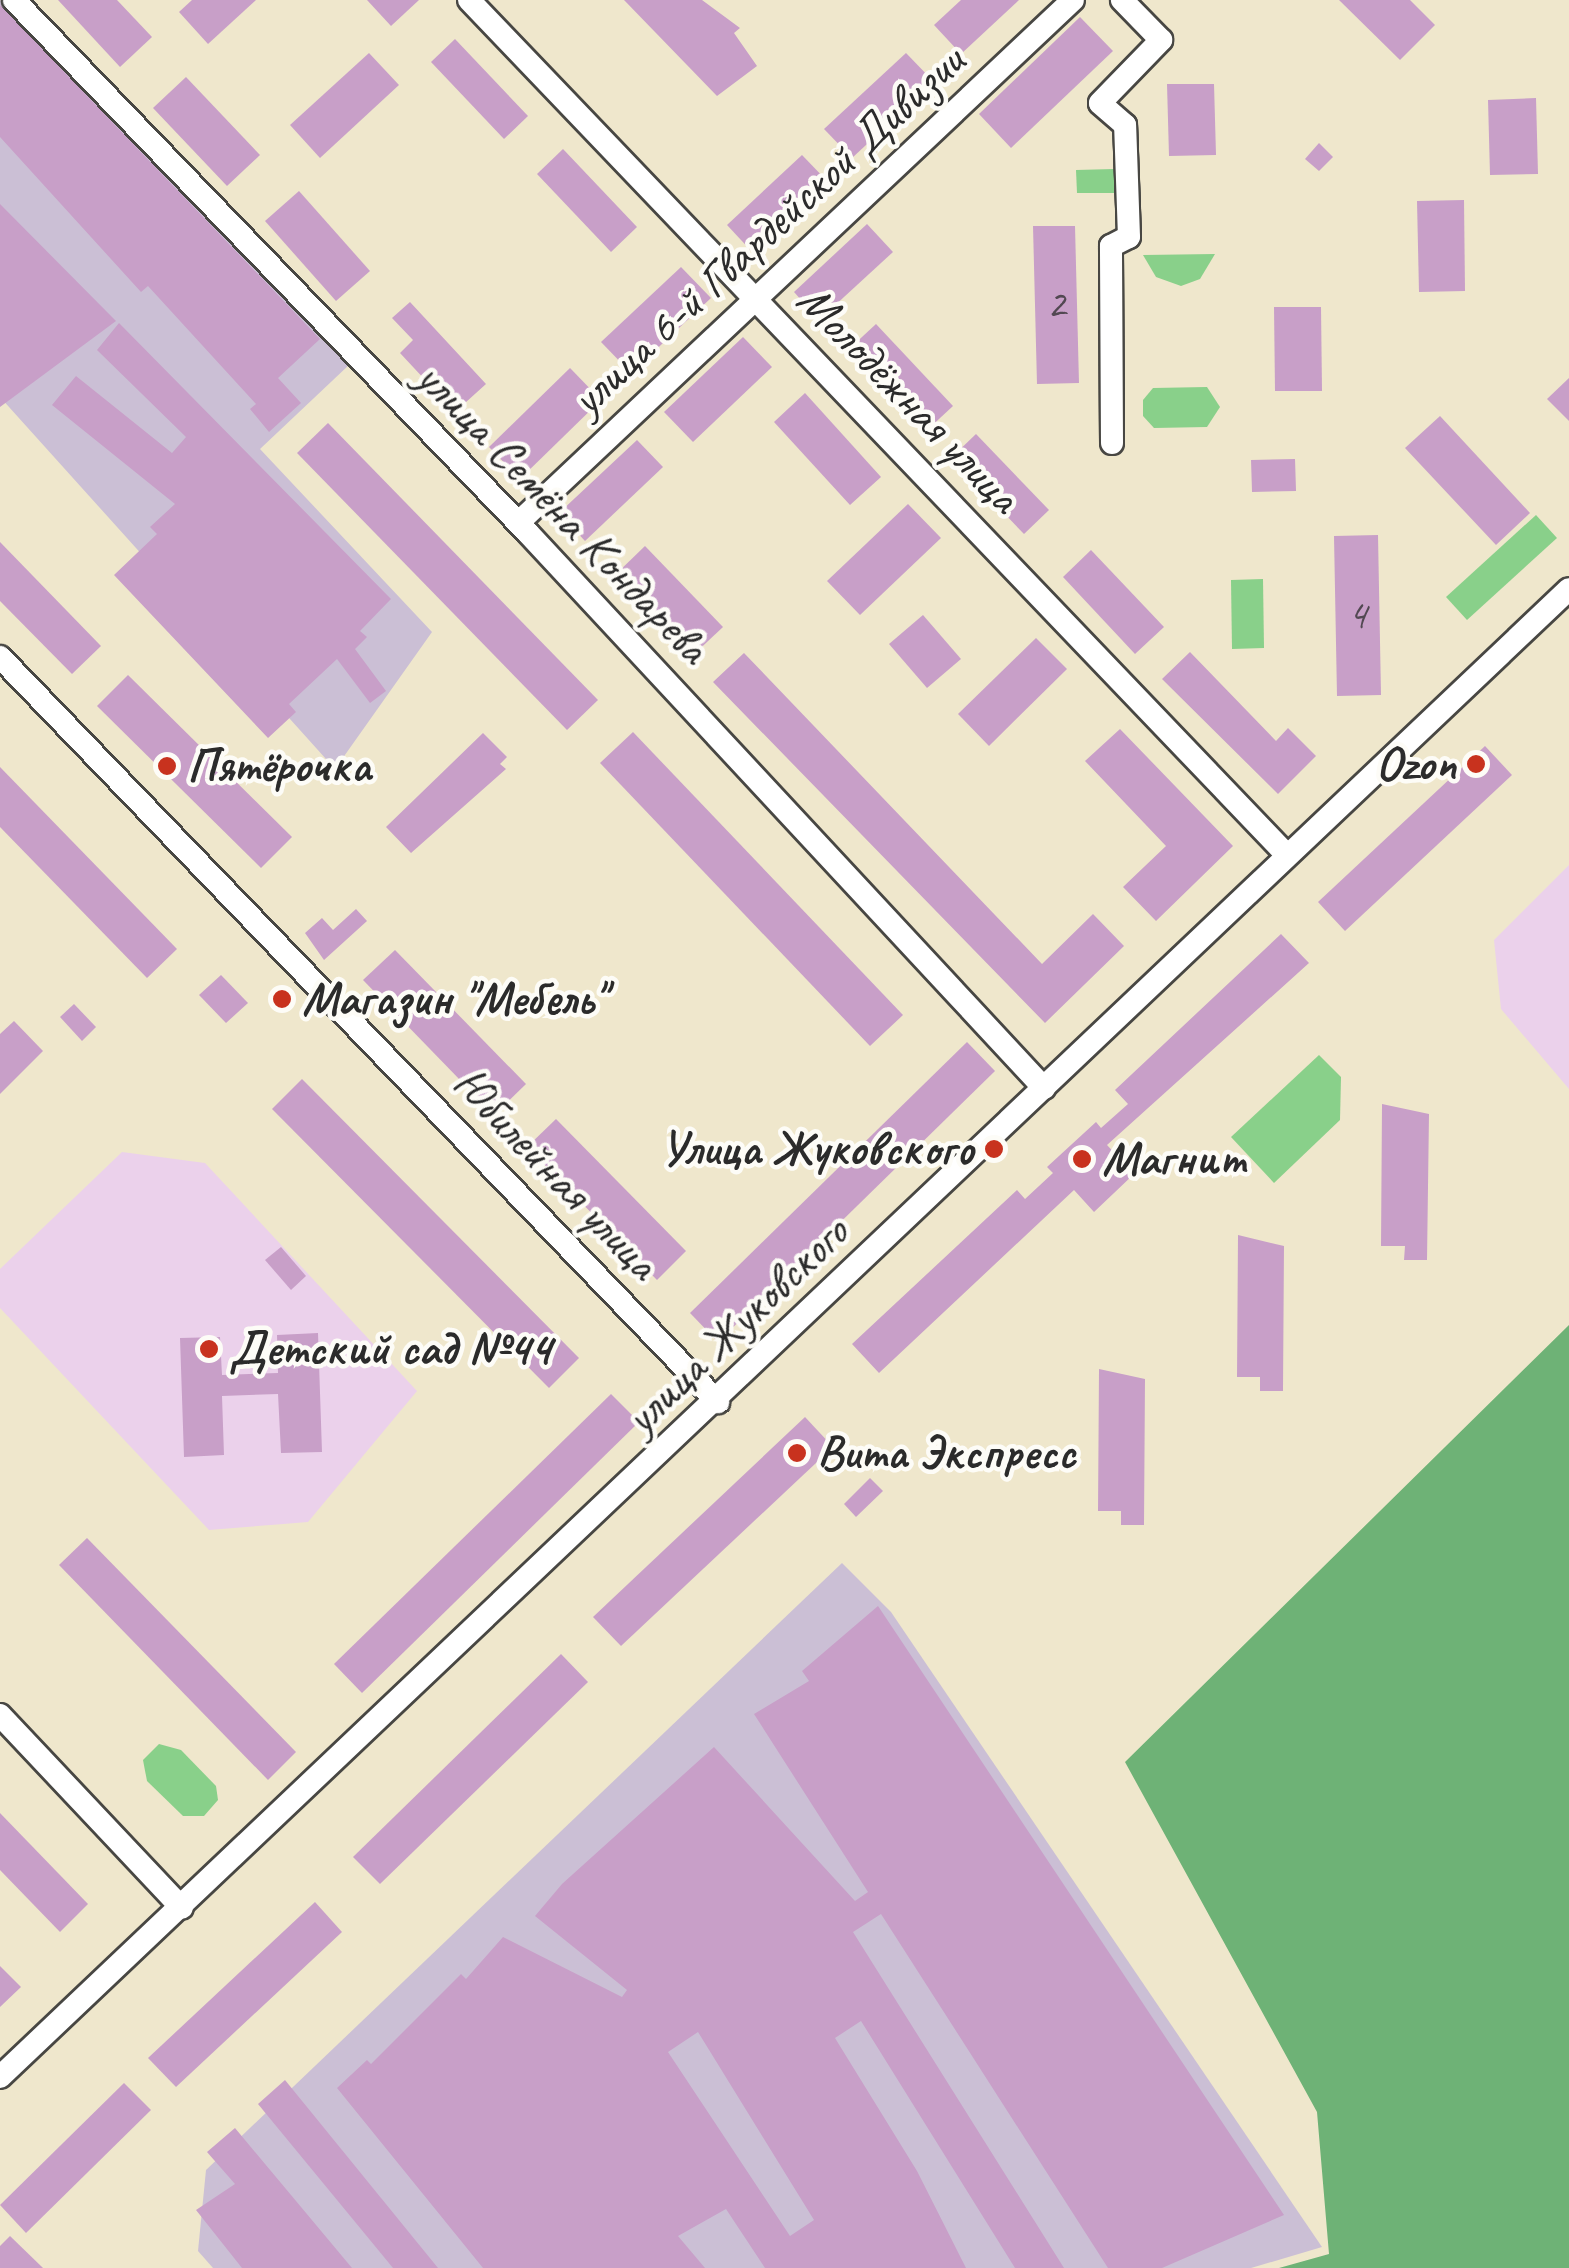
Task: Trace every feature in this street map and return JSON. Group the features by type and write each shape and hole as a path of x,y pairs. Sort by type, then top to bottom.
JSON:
{"street":[{"name":"улица Семёна Кондарева","path":"14,0 518,522 1044,1088"},
{"name":"Молодёжная улица","path":"469,0 1287,855"},
{"name":"улица 6-й Гвардейской Дивизии","path":"518,522 1073,0"},
{"path":"1112,443 1111,246 1130,237 1125,126 1100,104 1161,40 1122,0"},
{"name":"улица Жуковского","path":"0,2077 718,1402 1569,588"},
{"name":"Юбилейная улица","path":"0,657 718,1402"},
{"path":"0,1715 182,1908"}],"shaded area":[{"path":"0,0 350,364 260,449 432,632 335,769 0,397"},
{"path":"1569,865 1569,1089 1501,1009 1494,940"},
{"name":"Детский сад №44","path":"122,1152 205,1163 417,1391 308,1522 209,1530 0,1308 0,1269"},
{"path":"842,1563 891,1612 1322,2247 1251,2268 213,2268 198,2251 206,2170"}],"green space":[{"path":"1114,169 1114,193 1077,193 1076,170"},
{"path":"1215,254 1200,279 1181,286 1156,277 1143,255"},
{"path":"1207,387 1220,407 1207,427 1154,428 1143,416 1143,400 1153,388"},
{"path":"1536,515 1557,538 1467,620 1446,597"},
{"path":"1263,579 1264,648 1232,649 1231,580"},
{"path":"1319,1055 1341,1077 1340,1120 1274,1183 1231,1137"},
{"path":"1569,1325 1569,2268 1279,2268 1329,2254 1317,2112 1125,1762"},
{"path":"159,1744 181,1750 216,1786 218,1800 204,1816 183,1816 147,1781 143,1760"}],"building":[{"path":"58,0 117,0 152,37 120,67"},
{"path":"192,0 256,0 208,44 179,12"},
{"path":"367,0 419,0 391,26"},
{"path":"624,0 702,0 740,28 734,33 757,66 717,96"},
{"path":"961,0 1019,0 961,54 934,25"},
{"path":"1339,0 1410,0 1435,25 1400,60"},
{"path":"0,5 320,339 278,378 301,403 269,432 250,409 256,404 148,286 141,292 0,137"},
{"path":"1080,17 1113,51 1011,148 979,114"},
{"path":"455,39 528,116 504,139 431,62"},
{"path":"369,53 399,85 320,158 290,125"},
{"path":"906,53 934,82 852,158 824,129"},
{"path":"186,77 260,155 227,186 153,108"},
{"path":"1167,84 1214,84 1216,155 1169,156"},
{"path":"1536,98 1538,174 1490,175 1488,100"},
{"path":"1319,143 1333,157 1319,171 1305,159"},
{"path":"563,149 637,227 611,252 537,174"},
{"path":"802,155 830,184 755,255 727,225"},
{"path":"299,191 370,271 336,301 265,221"},
{"path":"1464,200 1465,291 1419,292 1417,201"},
{"path":"0,204 116,321 0,407"},
{"path":"867,224 893,252 819,320 794,292"},
{"path":"1033,226 1075,226 1079,383 1037,384"},
{"path":"681,267 711,298 631,373 601,342"},
{"path":"410,302 486,384 455,412 400,353 413,340 392,318"},
{"path":"1274,307 1321,307 1322,391 1275,391"},
{"path":"119,323 391,599 360,631 367,637 355,649 386,691 370,703 337,659 289,704 296,712 268,738 114,575 157,534 150,527 175,504 52,405 76,376 172,453 186,437 97,350"},
{"path":"876,324 953,406 925,432 848,350"},
{"path":"743,337 772,367 693,442 664,412"},
{"path":"570,368 601,400 520,479 489,447"},
{"path":"1569,378 1569,421 1547,399"},
{"path":"805,393 881,477 850,505 774,422"},
{"path":"1440,416 1530,513 1496,545 1405,448"},
{"path":"328,423 598,700 567,730 297,453"},
{"path":"976,434 1049,510 1024,534 951,458"},
{"path":"637,440 663,467 585,541 559,513"},
{"path":"1295,459 1296,491 1252,492 1251,460"},
{"path":"908,504 941,538 860,615 827,581"},
{"path":"1378,535 1381,695 1337,696 1334,536"},
{"path":"0,542 101,646 72,674 0,601"},
{"path":"645,546 723,627 691,657 614,576"},
{"path":"1091,550 1164,627 1135,654 1063,577"},
{"path":"923,615 961,659 927,688 889,644"},
{"path":"1036,638 1067,669 989,746 958,714"},
{"path":"1190,652 1276,741 1288,728 1316,756 1278,794 1162,679"},
{"path":"744,653 1042,964 1093,914 1124,946 1045,1023 713,682"},
{"path":"128,675 292,837 261,868 97,706"},
{"path":"1120,729 1233,846 1156,921 1123,887 1166,846 1085,761"},
{"path":"633,732 903,1015 870,1046 600,763"},
{"path":"483,733 507,757 500,764 506,769 411,853 386,827"},
{"path":"1485,746 1512,775 1345,931 1318,902"},
{"path":"0,767 177,949 147,978 0,827"},
{"path":"356,909 367,921 324,960 305,933 322,918 333,930"},
{"path":"1281,934 1309,963 1107,1145 1134,1174 1094,1212 1074,1190 879,1373 852,1344 1017,1190 1025,1199 1053,1173 1047,1167 1096,1122 1101,1128 1128,1104 1115,1090"},
{"path":"395,950 526,1084 494,1115 363,980"},
{"path":"221,975 248,1003 226,1023 199,995"},
{"path":"74,1004 96,1027 82,1041 60,1017"},
{"path":"14,1021 43,1051 0,1094 0,1034"},
{"path":"967,1042 995,1071 718,1342 690,1313"},
{"path":"302,1079 579,1358 549,1388 272,1109"},
{"path":"1382,1104 1429,1114 1427,1260 1404,1260 1405,1246 1381,1246"},
{"path":"556,1119 686,1251 657,1280 527,1147"},
{"path":"1238,1235 1284,1246 1283,1391 1260,1391 1260,1377 1237,1377"},
{"path":"281,1247 306,1276 291,1290 265,1260"},
{"path":"318,1333 322,1452 281,1453 278,1394 222,1396 224,1455 184,1457 180,1338 220,1337 222,1375 278,1373 277,1335"},
{"path":"1099,1369 1145,1379 1144,1525 1121,1525 1121,1511 1098,1511"},
{"path":"611,1394 639,1422 362,1693 334,1664"},
{"path":"805,1417 833,1447 621,1646 593,1617"},
{"path":"870,1478 883,1491 856,1517 844,1504"},
{"path":"87,1538 296,1752 268,1780 59,1565"},
{"path":"878,1606 1284,2215 1162,2268 1108,2268 881,1914 853,1932 1064,2268 1015,2268 861,2021 835,2038 917,2171 966,2268 765,2268 726,2209 678,2236 705,2268 483,2268 337,2088 367,2060 371,2064 461,1974 466,1979 503,1937 622,1997 627,1990 535,1916 562,1884 714,1747 855,1901 868,1892 754,1714 809,1681 802,1671","holes":["698,2032 814,2220 790,2236 668,2052"]},
{"path":"561,1654 588,1682 380,1884 353,1857"},
{"path":"0,1813 88,1904 60,1932 0,1870"},
{"path":"315,1902 342,1932 176,2087 148,2058"},
{"path":"0,1966 21,1987 0,2007"},
{"path":"285,2080 438,2268 393,2268 258,2104"},
{"path":"124,2083 151,2110 26,2233 0,2205"},
{"path":"235,2128 352,2268 242,2268 196,2210 235,2184 207,2152"},
{"path":"10,2236 43,2268 0,2268 0,2246"}],"place":[{"name":"Ozon","path":"1476,764"},
{"name":"Пятёрочка","path":"167,766"},
{"name":"Магазин \"Мебель\"","path":"282,999"},
{"name":"Улица Жуковского","path":"994,1149"},
{"name":"Магнит","path":"1082,1159"},
{"name":"Детский сад №44","path":"209,1349"},
{"name":"Вита Экспресс","path":"797,1453"}]}
